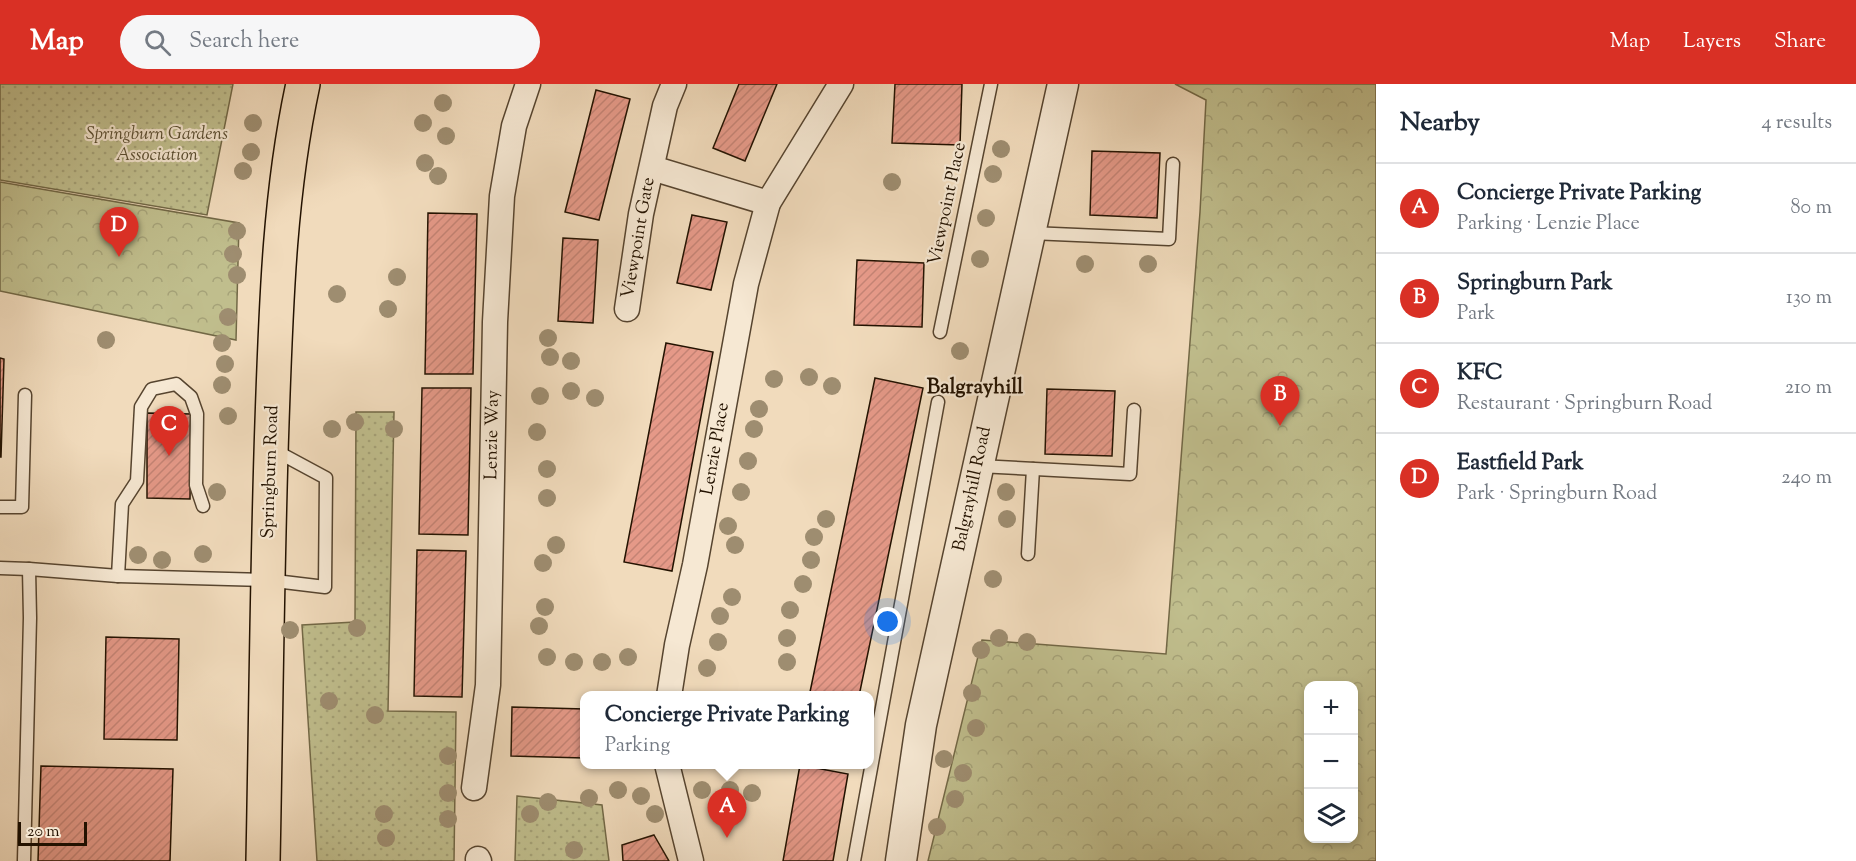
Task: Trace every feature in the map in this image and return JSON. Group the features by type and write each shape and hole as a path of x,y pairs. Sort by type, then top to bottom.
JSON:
{"main road":[{"name":"Springburn Road","path":"263,861 267,580 279,254 291,148 303,84"}],"street":[{"name":"Lenzie Way","path":"474,788 488,685 495,322 502,196 514,126 528,84"},
{"name":"Viewpoint Gate","path":"627,309 641,214 665,106 674,84"},
{"name":"Lenzie Place","path":"670,691 746,284 768,203 841,84"},
{"name":"Balgrayhill Road","path":"901,861 921,725 1063,84"},
{"name":"Viewpoint Gate","path":"652,168 768,203"},
{"path":"668,769 691,861"}],"lane":[{"name":"Viewpoint Place","path":"940,332 991,84"},
{"path":"1031,233 1169,239 1173,164"},
{"path":"118,576 122,504 137,481 141,407 152,389 176,384 191,397 197,414 196,485 203,506"},
{"path":"0,507 22,507 25,395"},
{"path":"874,752 938,402"},
{"path":"978,465 1130,474 1134,410"},
{"path":"0,568 118,576 267,580 326,587 326,478 271,449"},
{"path":"1028,554 1033,469"},
{"path":"24,861 30,618 29,569"},
{"path":"854,861 871,769"}],"green space":[{"name":"Springburn Gardens Association","path":"0,84 233,84 207,215 0,180"},
{"path":"1175,84 1376,84 1376,861 928,861 982,640 1166,654 1200,212 1206,100"},
{"path":"0,182 239,223 236,340 0,291"},
{"path":"356,412 394,412 388,711 456,712 454,861 317,861 302,625 355,622"},
{"path":"517,796 602,805 609,861 515,861"}],"building":[{"path":"739,84 777,84 745,161 713,148"},
{"path":"895,84 962,84 960,145 892,143"},
{"path":"596,90 630,99 599,220 565,212"},
{"path":"1092,151 1160,153 1157,218 1090,215"},
{"path":"428,213 477,214 473,374 425,374"},
{"path":"692,215 727,222 711,290 677,283"},
{"path":"563,238 598,240 593,323 558,321"},
{"path":"857,260 924,263 922,327 854,325"},
{"path":"666,343 713,352 672,571 624,562"},
{"path":"0,358 4,359 1,457 0,457"},
{"path":"875,378 923,388 860,691 810,691"},
{"path":"422,388 471,388 468,535 419,534"},
{"path":"1047,389 1115,391 1112,456 1045,454"},
{"path":"147,413 191,414 190,499 147,498"},
{"path":"417,550 466,551 462,697 414,696"},
{"path":"106,637 179,639 177,740 104,739"},
{"path":"512,707 580,709 580,758 511,756"},
{"path":"41,766 173,769 170,861 38,861"},
{"path":"799,769 821,769 848,774 833,861 783,861"},
{"path":"654,835 669,861 623,861 622,845"}],"place":[{"name":"Eastfield Park","path":"119,257"},
{"name":"Springburn Park","path":"1280,426"},
{"name":"KFC","path":"169,456"},
{"name":"Concierge Private Parking","path":"727,838"}],"district":[{"name":"Balgrayhill","path":"975,388"}]}
